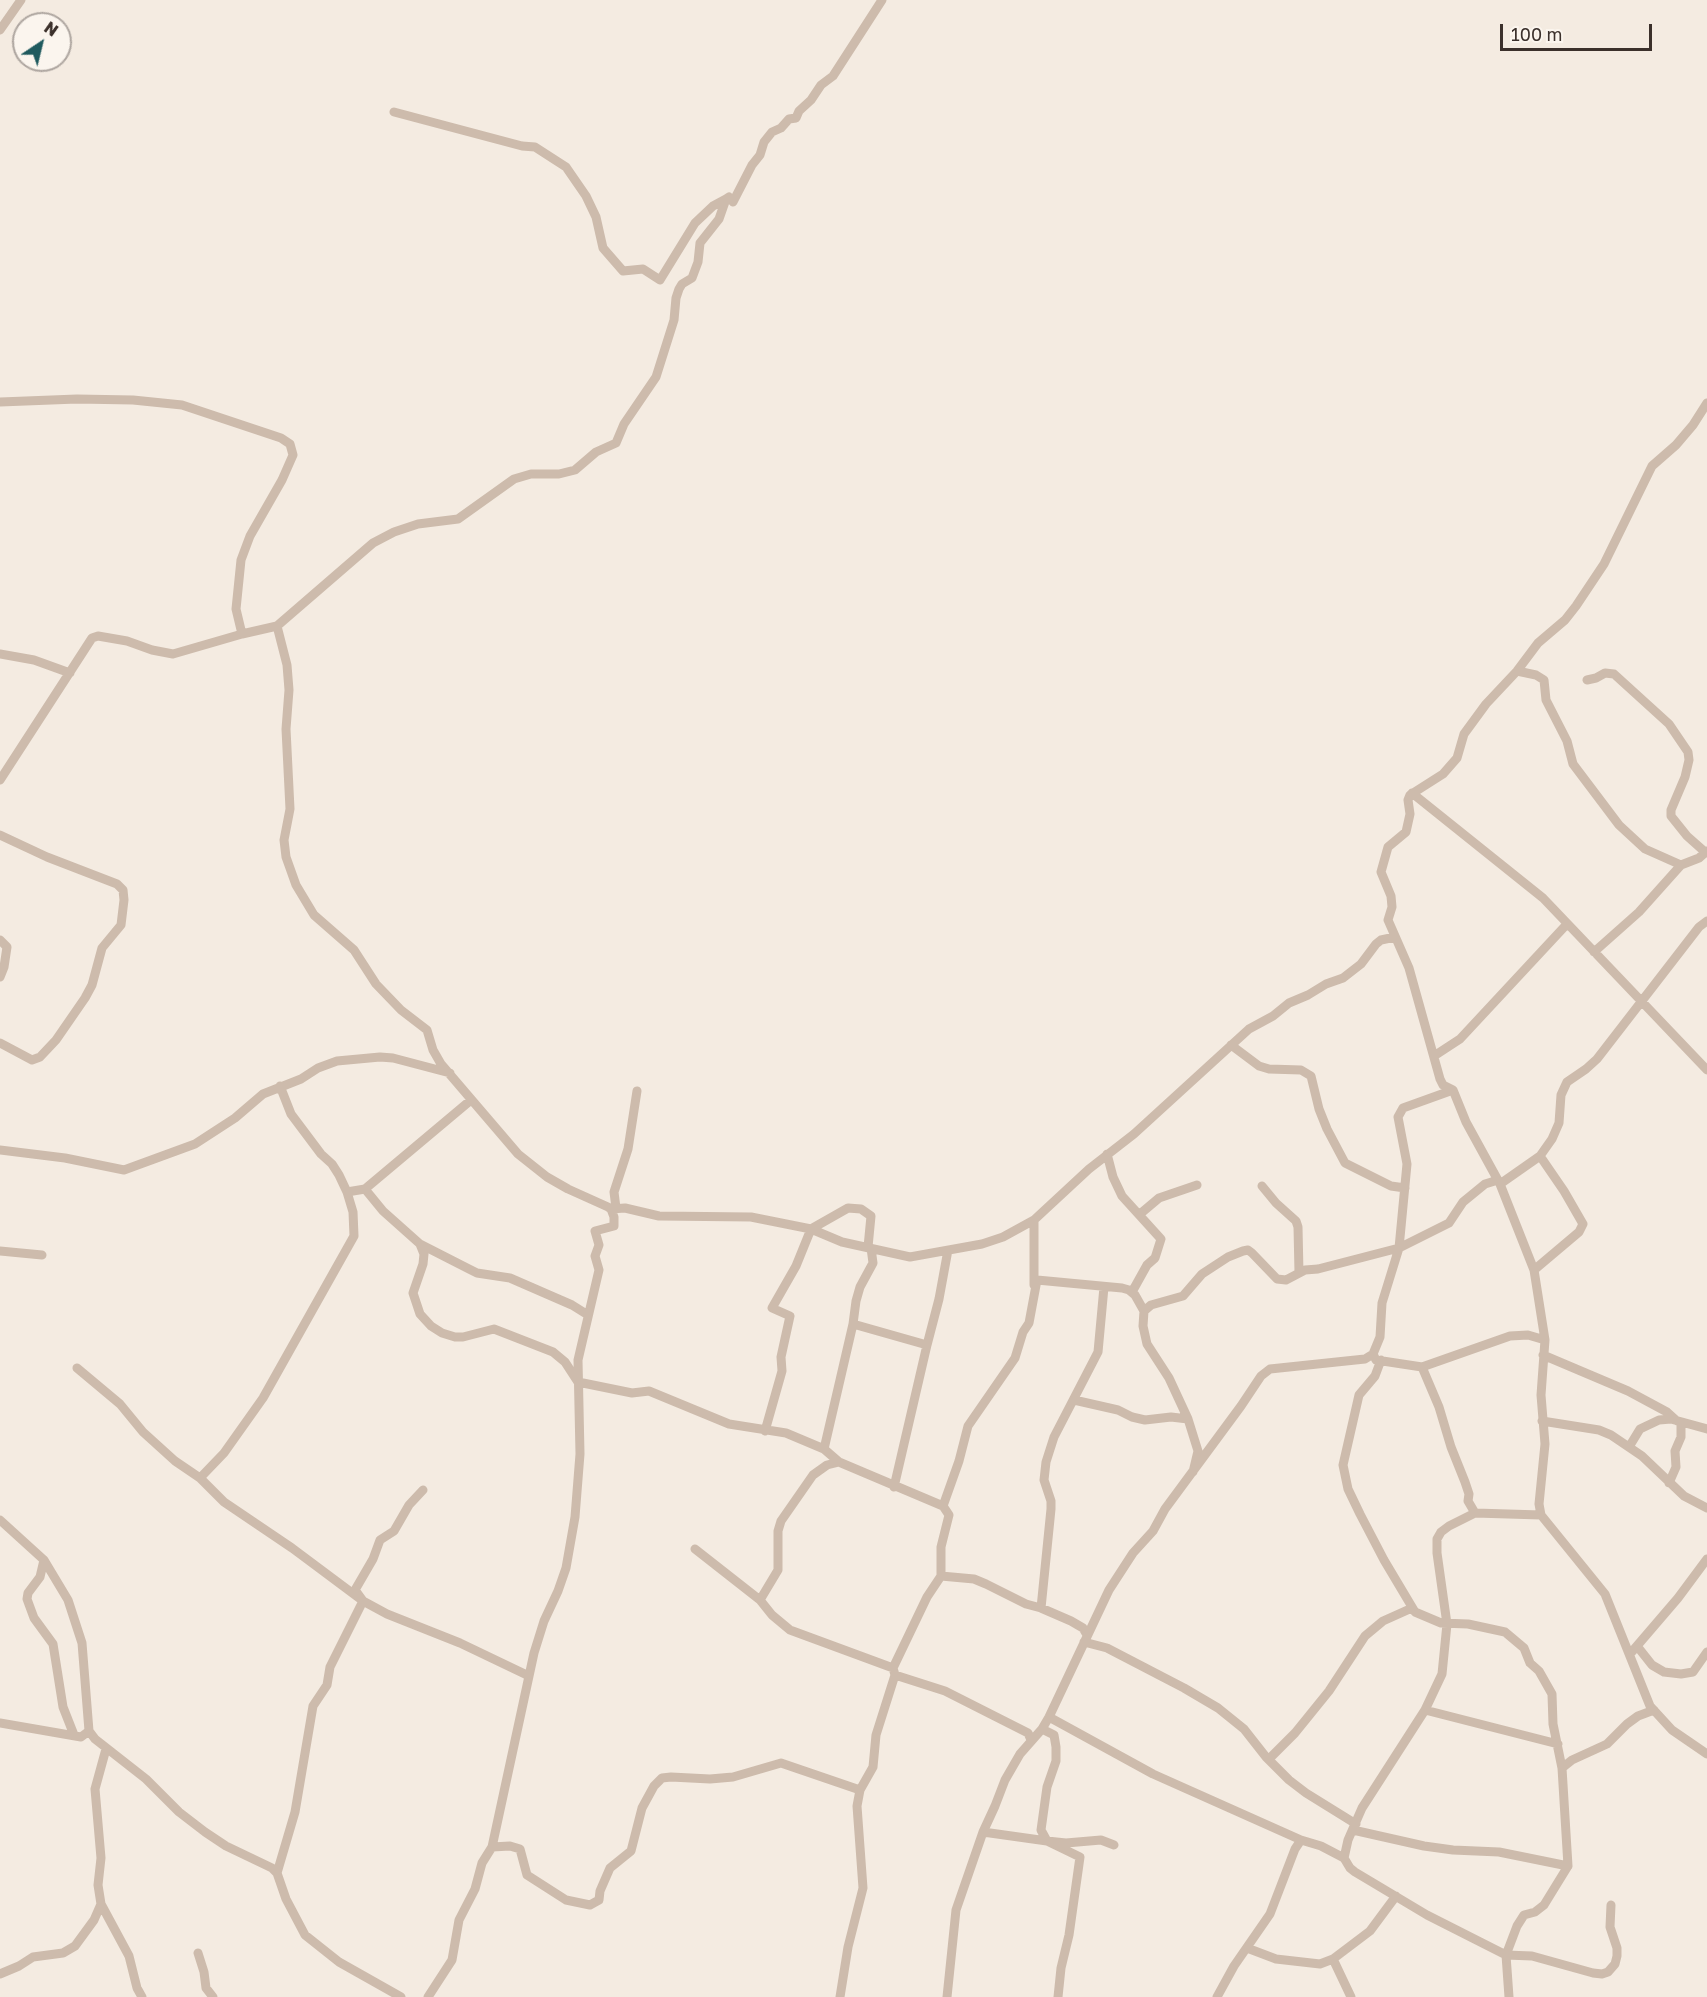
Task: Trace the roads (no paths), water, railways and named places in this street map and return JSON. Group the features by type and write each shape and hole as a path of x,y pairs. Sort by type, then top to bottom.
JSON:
{"street":[{"path":"0,30 21,0"},
{"path":"394,112 522,146 535,147 566,167 586,196 596,217 603,248 623,271 643,269 660,280 695,223 713,206 729,197 733,202 760,155 766,138 781,128 789,119 796,118 799,111 811,100 821,85 833,76 882,0"},
{"path":"0,780 92,638 98,636 127,641 152,650 173,654 277,626 373,543 394,531 418,524 458,519 514,479 531,474 559,474 575,470 596,452 616,443 624,424 656,377 674,320 679,289 694,274 700,243 719,219 726,199"},
{"path":"0,402 76,399 133,400 182,405 281,438 290,444 293,455 282,480 250,536 241,560 236,609 242,634"},
{"path":"1707,403 1694,425 1652,466 1604,564 1588,590 1565,620 1538,643 1470,724 1461,741 1457,758 1443,774 1409,797 1410,814 1406,832 1388,847 1381,870 1391,896 1392,910 1388,920 1408,968 1443,1085 1454,1090 1466,1122 1499,1182 1534,1270 1545,1340 1541,1395 1545,1444 1539,1504 1541,1515 1605,1594 1634,1650 1641,1684 1654,1710 1672,1730 1707,1754"},
{"path":"277,626 288,677 286,729 290,808 285,840 290,871 314,915 354,950 376,984 401,1010 427,1030 433,1050 450,1073 471,1100 530,1165 568,1189 614,1209 625,1208 659,1216 752,1217 811,1229 842,1242 910,1257 982,1244 1003,1237 1034,1220 1089,1169 1134,1134 1249,1029 1273,1016 1284,1006 1326,984 1343,978 1361,964 1376,944 1395,937"},
{"path":"0,654 34,660 70,673"},
{"path":"1517,670 1536,675 1544,680 1546,700 1567,741 1573,764 1619,825 1645,849 1681,865"},
{"path":"1587,680 1605,673 1614,674 1669,724 1688,752 1689,760 1685,777 1671,810 1671,816 1706,854 1681,865 1639,912 1594,952"},
{"path":"1412,793 1543,898 1707,1070"},
{"path":"0,835 47,857 117,884 123,891 124,900 121,926 102,948 92,985 56,1040 40,1057 32,1060 0,1043"},
{"path":"1144,1311 1151,1305 1183,1296 1202,1274 1228,1257 1243,1251 1248,1250 1252,1253 1276,1279 1286,1280 1299,1273 1399,1248 1449,1223 1463,1202 1485,1184 1499,1182 1540,1156 1552,1139 1559,1123 1560,1098 1565,1085 1596,1059 1699,927 1707,921"},
{"path":"1434,1056 1460,1039 1567,924"},
{"path":"0,940 7,947 0,977"},
{"path":"1231,1045 1259,1066 1269,1069 1301,1070 1311,1076 1327,1130 1345,1163 1391,1186 1405,1188"},
{"path":"0,1150 65,1158 124,1170 195,1144 235,1118 263,1094 337,1061 393,1058 450,1073"},
{"path":"200,1478 224,1453 263,1398 352,1241 355,1231 348,1192 332,1164 321,1154 291,1114 280,1086"},
{"path":"1454,1090 1401,1110 1398,1121 1407,1164 1399,1248 1382,1303 1375,1376 1359,1395 1344,1456 1344,1472 1348,1489 1360,1514 1412,1608 1425,1618 1447,1624 1468,1624 1505,1632 1524,1648 1530,1663 1539,1671 1552,1694 1553,1724 1562,1768 1568,1866 1544,1905 1535,1912 1524,1915 1516,1926 1506,1955 1509,1997"},
{"path":"428,1997 452,1960 459,1920 475,1889 482,1863 492,1847 529,1676 544,1621 558,1592 571,1546 580,1454 578,1360 598,1270 595,1256 599,1245 595,1231 614,1226 614,1192 628,1149 637,1091"},
{"path":"348,1192 364,1189 471,1100"},
{"path":"1107,1154 1118,1190 1161,1239 1155,1258 1147,1265 1132,1292"},
{"path":"1534,1270 1579,1232 1583,1224 1540,1156"},
{"path":"1140,1214 1159,1198 1197,1185"},
{"path":"1262,1186 1299,1227 1299,1273"},
{"path":"364,1189 383,1211 420,1244 477,1273 510,1278 572,1305 588,1315"},
{"path":"765,1431 782,1371 781,1356 790,1316 772,1308 796,1266 811,1229 848,1208 861,1209 871,1216 869,1247 873,1263 860,1287 824,1449"},
{"path":"943,1506 960,1461 969,1423 1009,1367 1029,1323 1034,1285 1034,1220"},
{"path":"420,1244 424,1254 423,1264 413,1293 420,1314 431,1326 442,1333 455,1337 470,1336 494,1329 553,1352 565,1362 578,1382 632,1393 649,1391 729,1424 786,1433 824,1449 839,1462 943,1506 949,1515 941,1547 941,1576 927,1597 894,1671 876,1735 873,1767 860,1790 857,1822 863,1888 848,1947 840,1997"},
{"path":"894,1486 937,1309 948,1250"},
{"path":"0,1251 42,1255"},
{"path":"1034,1285 1040,1279 1122,1288 1132,1292 1144,1311 1143,1326 1147,1344 1169,1378 1188,1419 1198,1451 1193,1472"},
{"path":"1041,1608 1051,1509 1044,1473 1054,1437 1098,1352 1104,1287"},
{"path":"853,1324 927,1345"},
{"path":"947,1997 956,1910 982,1832 1005,1780 1020,1754 1042,1729 1049,1717 1109,1590 1133,1553 1153,1531 1165,1509 1261,1376 1270,1369 1377,1357 1403,1365 1422,1366 1510,1336 1528,1335 1545,1340"},
{"path":"1543,1355 1628,1391 1679,1421 1681,1437 1675,1451 1676,1467 1668,1483"},
{"path":"1422,1366 1465,1482 1469,1494 1468,1501 1475,1513"},
{"path":"77,1368 120,1404 149,1438 200,1478 224,1502 292,1548 363,1601 387,1614 460,1643 529,1676"},
{"path":"1074,1400 1118,1410 1145,1420 1171,1417 1188,1419"},
{"path":"1629,1447 1640,1429 1659,1420 1679,1421 1707,1429"},
{"path":"1542,1421 1611,1435 1642,1456 1684,1496 1707,1508"},
{"path":"760,1600 778,1570 778,1531 781,1521 813,1475 827,1465 839,1462"},
{"path":"363,1601 355,1590 373,1559 380,1540 394,1531 409,1505 423,1490"},
{"path":"1344,1858 1348,1840 1362,1808 1425,1710 1442,1674 1447,1624 1438,1567 1437,1539 1441,1532 1475,1513 1541,1515"},
{"path":"0,1520 44,1560 68,1600 82,1643 89,1731 106,1749 146,1779 179,1812 205,1832 226,1846 264,1863 278,1873"},
{"path":"694,1550 760,1600 772,1615 790,1630 945,1690 1028,1733 1031,1740"},
{"path":"1634,1650 1707,1559"},
{"path":"44,1560 40,1577 28,1593 27,1599 34,1618 53,1644 63,1707 74,1735"},
{"path":"941,1576 974,1579 1026,1604 1041,1608 1083,1628 1085,1639"},
{"path":"363,1601 330,1666 327,1685 313,1706 295,1812 278,1873 286,1899 305,1935 339,1962 401,1997"},
{"path":"1269,1759 1329,1691 1365,1636 1383,1621 1412,1608"},
{"path":"1085,1639 1107,1648 1218,1708 1244,1729 1269,1759 1306,1793 1354,1827 1424,1846 1499,1852 1568,1866"},
{"path":"1634,1650 1664,1672 1682,1674 1693,1672 1707,1652"},
{"path":"1425,1710 1558,1744"},
{"path":"1562,1768 1572,1760 1607,1744 1638,1716 1654,1710"},
{"path":"1049,1717 1153,1774 1301,1840 1321,1846 1344,1858 1350,1868 1427,1915 1506,1955 1532,1956 1593,1973 1608,1972 1615,1964 1617,1956 1617,1948 1610,1927 1611,1905"},
{"path":"0,1723 81,1737 89,1731"},
{"path":"1042,1729 1054,1735 1056,1761 1047,1787 1041,1830 1047,1840 1069,1852 1078,1854 1081,1860 1069,1935 1061,1968 1058,1997"},
{"path":"106,1749 94,1789 101,1858 98,1885 101,1904 129,1956 137,1988 142,1997"},
{"path":"492,1847 510,1846 520,1849 527,1875 532,1880 566,1900 590,1905 599,1900 600,1891 610,1868 631,1851 642,1808 654,1786 662,1778 733,1777 781,1763 860,1790"},
{"path":"982,1832 1065,1843 1101,1840 1114,1845"},
{"path":"1217,1997 1270,1914 1295,1849 1301,1840"},
{"path":"1247,1948 1276,1959 1320,1964 1333,1959 1371,1931 1396,1896"},
{"path":"0,1974 33,1957 63,1953 75,1946 94,1920 101,1904"},
{"path":"198,1953 206,1988 213,1997"},
{"path":"1333,1959 1351,1997"}]}
